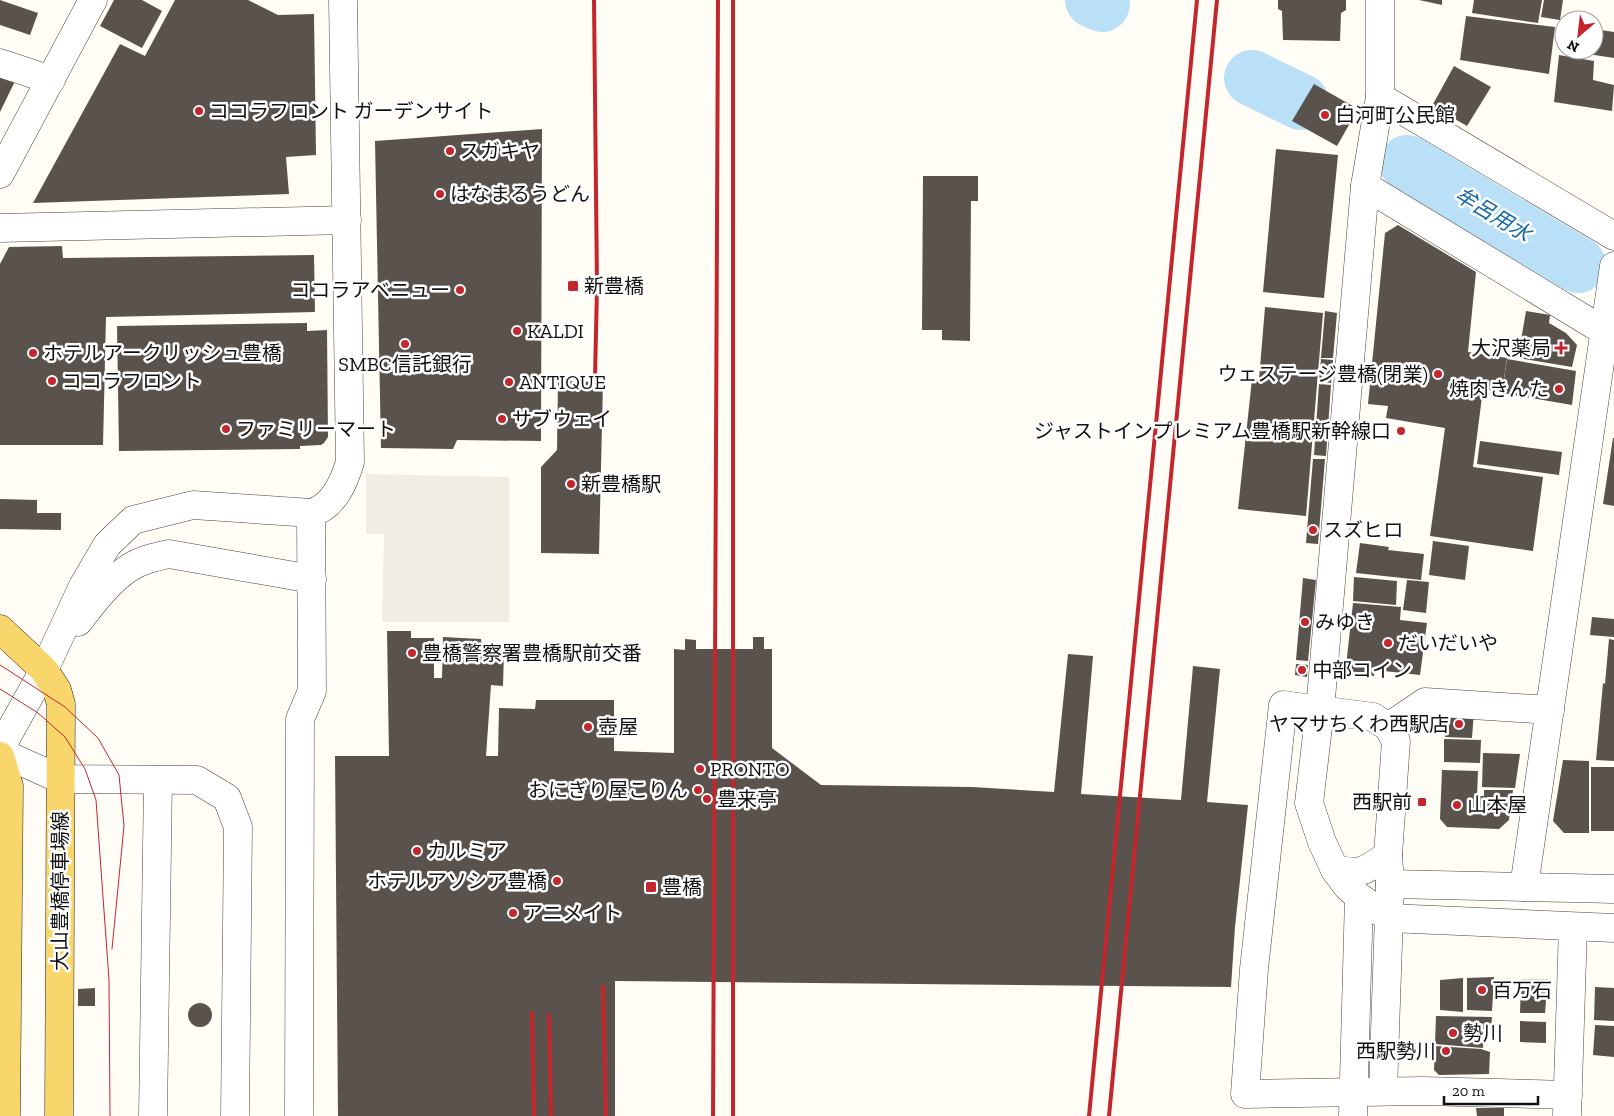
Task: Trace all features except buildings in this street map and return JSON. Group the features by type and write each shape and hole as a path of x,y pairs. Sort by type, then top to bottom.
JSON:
{"main road":[{"name":"大山豊橋停車場線","path":"0,629 44,670 57,690 61,704 59,1116"},
{"path":"0,756 9,786 6,1116"}],"street":[{"path":"0,174 93,0"},
{"path":"235,1116 238,827 227,798 197,780 60,779 0,750 44,670 83,586 107,545 133,520 193,504 311,513 332,499 345,479 350,462 343,0"},
{"path":"1380,0 1380,97 1365,186 1320,710 1309,803 1322,842 1335,870 1359,897 1389,918 1614,928"},
{"path":"0,63 51,80"},
{"path":"1380,97 1614,236"},
{"path":"1365,186 1610,335"},
{"path":"0,228 347,220"},
{"path":"1524,887 1550,710 1610,335 1614,266"},
{"path":"299,1116 300,719 312,691 311,513"},
{"path":"44,670 95,598 128,568 148,559 169,554 312,579"},
{"path":"1388,727 1424,702 1550,710"},
{"path":"1384,1091 1390,884 1388,855 1396,741 1388,727 1373,717 1283,705 1254,969 1245,1094 1353,1104 1384,1091 1567,1106 1573,927"},
{"path":"153,1116 158,780"},
{"path":"1335,870 1364,871 1388,855"},
{"path":"1390,884 1614,889"},
{"path":"1353,1104 1359,897"}],"shaded area":[{"path":"366,474 509,477 509,622 382,622 384,534 366,534"}],"waterway":[{"name":"牟呂用水","path":"1093,0 1102,4"},
{"name":"牟呂用水","path":"1252,78 1301,102"},
{"name":"牟呂用水","path":"1407,163 1578,265"}],"tram line":[{"path":"0,665 65,707 98,738 119,775 124,826 112,949"},
{"path":"0,689 38,713 65,737 85,769 96,800 109,980 110,1116"}],"railway":[{"path":"594,0 597,287 595,377"},
{"path":"713,1116 718,0"},
{"path":"733,0 733,1116"},
{"path":"1089,1116 1197,0"},
{"path":"1109,1116 1217,0"},
{"path":"603,987 606,1116"},
{"path":"532,1013 534,1116"},
{"path":"549,1015 551,1116"}],"place":[{"name":"ココラフロント ガーデンサイト","path":"199,111"},
{"name":"白河町公民館","path":"1325,115"},
{"name":"スガキヤ","path":"450,151"},
{"name":"はなまるうどん","path":"440,194"},
{"name":"新豊橋","path":"573,286"},
{"name":"ココラアベニュー","path":"460,290"},
{"name":"KALDI","path":"517,331"},
{"name":"SMBC信託銀行","path":"405,344"},
{"name":"大沢薬局","path":"1561,348"},
{"name":"ホテルアークリッシュ豊橋","path":"33,353"},
{"name":"ウェステージ豊橋(閉業)","path":"1438,374"},
{"name":"ココラフロント","path":"52,381"},
{"name":"ANTIQUE","path":"509,382"},
{"name":"焼肉きんた","path":"1559,389"},
{"name":"サブウェイ","path":"502,419"},
{"name":"ファミリーマート","path":"226,429"},
{"name":"ジャストインプレミアム豊橋駅新幹線口","path":"1401,431"},
{"name":"新豊橋駅","path":"571,484"},
{"name":"スズヒロ","path":"1313,530"},
{"name":"みゆき","path":"1305,622"},
{"name":"だいだいや","path":"1388,643"},
{"name":"豊橋警察署豊橋駅前交番","path":"412,653"},
{"name":"中部コイン","path":"1302,670"},
{"name":"ヤマサちくわ西駅店","path":"1459,724"},
{"name":"壺屋","path":"588,727"},
{"name":"PRONTO","path":"700,769"},
{"name":"おにぎり屋こりん","path":"698,790"},
{"name":"豊来亭","path":"707,799"},
{"name":"西駅前","path":"1422,802"},
{"name":"山本屋","path":"1457,805"},
{"name":"カルミア","path":"417,851"},
{"name":"ホテルアソシア豊橋","path":"557,881"},
{"name":"豊橋","path":"651,887"},
{"name":"アニメイト","path":"513,913"},
{"name":"百万石","path":"1482,990"},
{"name":"勢川","path":"1453,1033"},
{"name":"西駅勢川","path":"1446,1051"}]}
